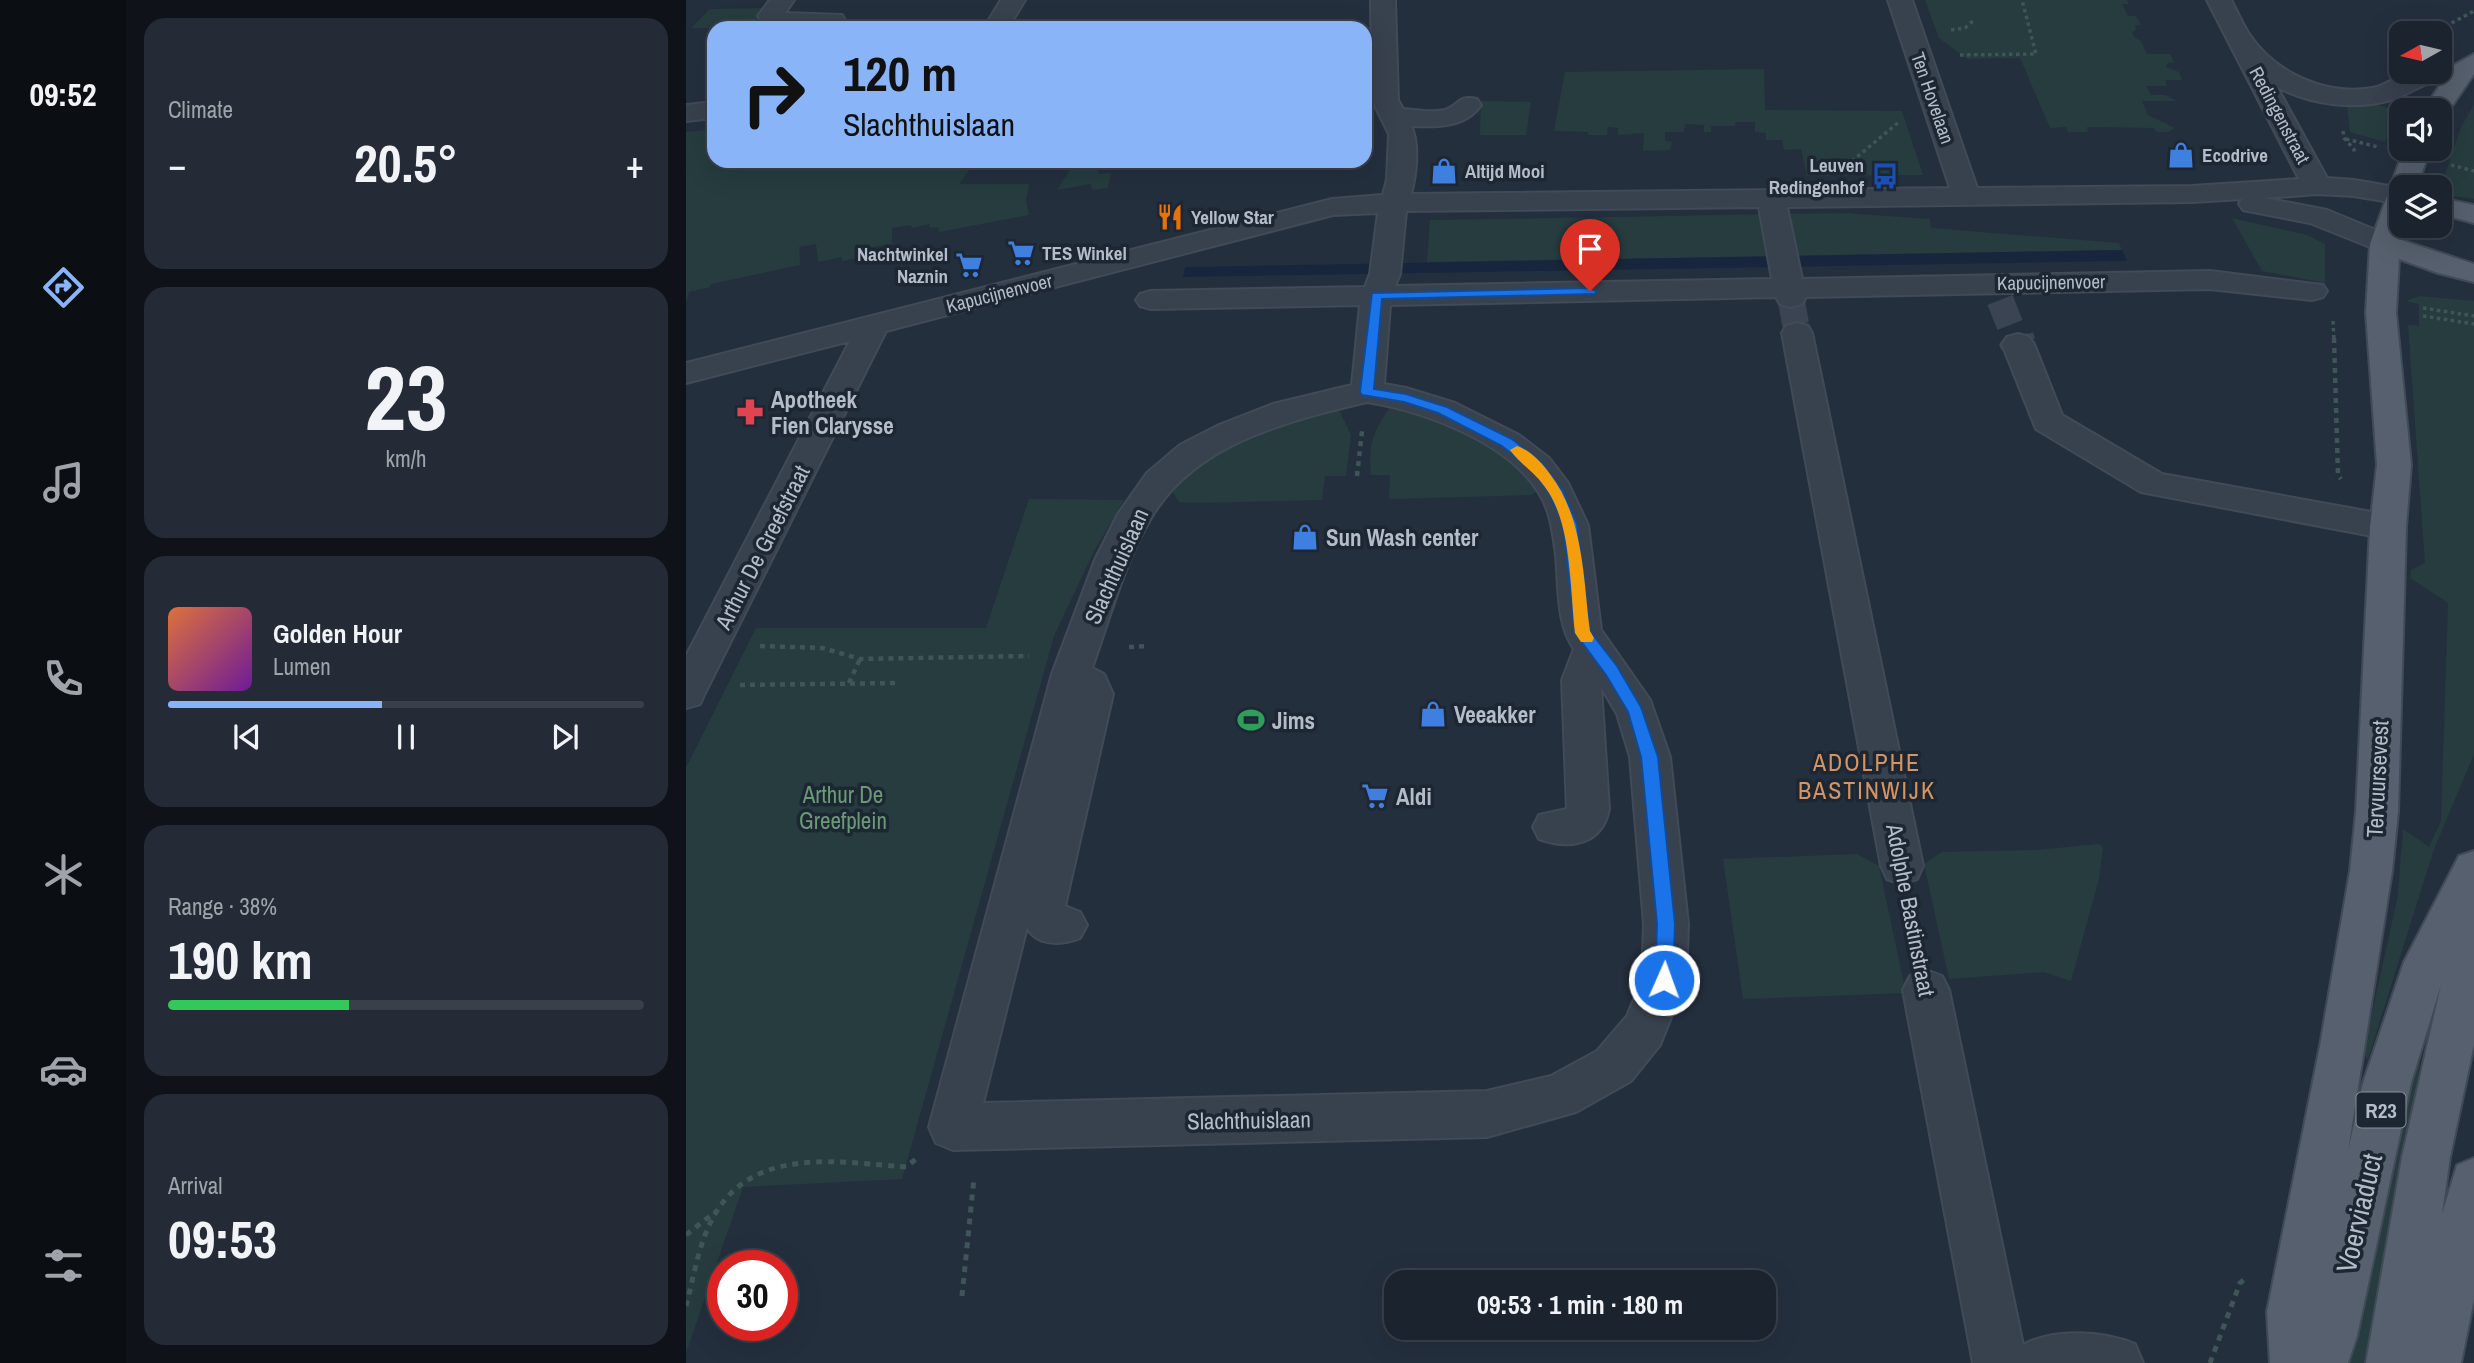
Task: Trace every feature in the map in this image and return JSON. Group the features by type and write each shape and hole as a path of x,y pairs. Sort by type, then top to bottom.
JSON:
{"main road":[{"path":"2441,98 2453,69"},
{"path":"2452,209 2474,214"},
{"name":"Tervuursevest","path":"2297,1363 2293,1312 2343,1046 2376,824 2388,527 2394,465 2381,313 2385,244 2389,231"},
{"name":"Kapucijnenvoer","path":"2385,244 2448,267 2474,273"},
{"name":"Voerviaduct","path":"2321,1363 2334,1322 2387,1083 2426,962 2474,869"},
{"name":"R23","path":"2393,1363 2426,1157 2463,989 2474,922"},
{"path":"2434,1363 2474,1182"}],"street":[{"path":"782,0 770,16 778,20 833,20"},
{"path":"1000,21 1013,0"},
{"path":"1367,392 1382,277 1394,203 1401,179 1402,134 1385,100 1383,0"},
{"name":"Ten Hovelaan","path":"1900,0 1966,196"},
{"name":"Redingenstraat","path":"2219,0 2317,186"},
{"name":"Redingenstraat","path":"2244,43 2281,78 2306,89 2339,95 2367,97 2381,94 2453,69"},
{"path":"1395,117 1457,115 1468,105"},
{"path":"686,113 707,111"},
{"name":"Kapucijnenvoer","path":"686,373 1332,207 1394,203 1840,196 2192,194 2317,186 2389,192"},
{"name":"Kapucijnenvoer","path":"2192,194 2316,216 2385,244"},
{"path":"1771,198 1789,288"},
{"name":"Kapucijnenvoer","path":"1151,300 1382,277 1997,292 2210,280 2312,291"},
{"name":"Adolphe Bastinstraat","path":"1789,288 1902,866"},
{"name":"Arthur De Greefstraat","path":"688,690 874,324"},
{"path":"2018,344 2048,421 2153,484 2388,527"},
{"name":"Slachthuislaan","path":"1367,392 1406,398 1443,410 1507,443 1537,466 1556,491 1570,524 1583,633 1594,647 1636,711 1650,757 1666,924 1664,980 1644,1031 1614,1066 1559,1096 1488,1114 953,1127 1075,662 1113,560 1135,514 1159,481 1192,453 1231,433 1285,411 1367,392"},
{"path":"1554,827 1577,825 1586,820 1588,809 1581,680 1594,647"},
{"path":"1065,925 1053,924 1045,919 1043,907 1094,694 1075,662"},
{"name":"Adolphe Bastinstraat","path":"1926,990 2000,1363"},
{"path":"2042,1363 2116,1363"}],"path":[{"path":"1952,55 2036,54 2022,0"},
{"path":"2452,22 2474,10"},
{"path":"1840,196 1833,177 1906,116 1939,116"},
{"path":"713,645 823,648 860,659 1031,656 1075,662"},
{"path":"849,683 860,659"},
{"path":"688,690 899,682"},
{"name":"Adolphe Bastinstraat","path":"1902,866 1926,990"},
{"path":"686,1235 716,1211 740,1182 772,1166 825,1161 906,1167 953,1127"},
{"path":"962,1296 974,1198"},
{"path":"686,1307 704,1241 716,1211"},
{"path":"2210,1363 2217,1344"}],"green space":[{"path":"1925,0 2127,0 2129,4 2122,4 2128,16 2136,16 2141,25 2135,25 2136,30 2132,32 2135,38 2141,41 2147,54 2170,54 2174,62 2168,63 2166,67 2179,72 2182,80 2165,80 2167,86 2146,86 2151,95 2165,95 2177,101 2142,101 2148,115 2175,128 2168,132 2157,132 2154,128 2087,127 2088,132 2068,132 2066,127 2050,128 2020,58 1967,59 1939,38"},
{"path":"766,8 755,21 707,21 707,28 691,28 710,9"},
{"path":"1764,69 1765,110 1902,111 1923,175 1807,176 1801,149 1784,150 1782,140 1766,140 1766,133 1755,132 1755,122 1736,122 1735,126 1711,126 1711,132 1704,132 1704,125 1686,124 1683,132 1665,132 1665,141 1672,142 1670,150 1643,151 1644,133 1618,135 1618,128 1608,127 1607,135 1554,131 1565,72"},
{"path":"1481,101 1531,102 1526,135 1480,135"},
{"path":"2474,105 2474,199 2452,196 2452,175 2445,175 2449,161 2452,161 2461,127"},
{"path":"2347,106 2389,108 2389,133 2385,142 2350,132"},
{"path":"707,130 707,168 971,168 959,184 1029,184 1026,201 1029,215 939,232 938,227 930,228 929,224 912,228 911,225 892,228 892,244 868,248 867,256 842,261 842,257 818,262 816,244 799,247 800,265 711,284 710,287 689,292 686,302 686,132"},
{"path":"1071,168 1099,168 1098,174 1111,173 1108,188 1093,190 1090,184 1057,190"},
{"path":"1844,213 1930,219 1931,228 2119,243 2122,250 1427,262 1430,220"},
{"path":"2232,218 2307,235 2325,244 2325,283 2262,271"},
{"path":"2419,296 2474,301 2474,754 2434,849 2368,1059 2363,1054 2398,895 2403,829 2429,847 2441,821 2448,603 2410,578 2411,570 2425,563 2408,325 2419,326 2419,304 2406,301"},
{"path":"1337,406 1351,435 1346,476 1325,476 1322,500 1189,503 1179,502 1172,491 1189,475 1228,449 1271,429"},
{"path":"1390,407 1465,431 1505,453 1542,488 1531,495 1389,499 1390,475 1371,475 1370,455 1376,431"},
{"name":"Arthur De Greefplein","path":"1029,499 1124,500 1093,553 1054,636 902,1179 743,1187 721,1250 707,1250 707,1292 686,1353 686,768 756,628 986,628"},
{"path":"2099,844 2103,848 2099,879 2071,981 2044,972 1949,979 1924,864 1942,852 2037,850"},
{"path":"1857,854 1879,866 1906,993 1743,999 1723,859"},
{"path":"2417,1061 2420,1064 2366,1363 2349,1363 2392,1152"}],"water":[{"path":"2122,250 2127,261 1183,277 1185,267"}],"tunnel":[{"path":"1791,298 1797,333"},
{"path":"2000,300 2016,340"},
{"path":"2016,338 2018,344"}],"slow traffic":[{"path":"1517,450 1537,466 1556,491 1570,524 1583,633 1586,638"}],"place":[{"name":"Ecodrive","path":"2181,155"},
{"name":"Altijd Mooi","path":"1444,171"},
{"name":"Leuven Redingenhof","path":"1885,176"},
{"name":"Yellow Star","path":"1170,217"},
{"name":"TES Winkel","path":"1021,253"},
{"name":"Nachtwinkel Naznin","path":"969,265"},
{"name":"Apotheek Fien Clarysse","path":"750,412"},
{"name":"Sun Wash center","path":"1305,537"},
{"name":"Veeakker","path":"1433,714"},
{"name":"Jims","path":"1251,720"},
{"name":"Aldi","path":"1375,796"}],"district":[{"name":"ADOLPHE BASTINWIJK","path":"1867,776"}],"route":[{"path":"1590,291 1376,296 1367,392 1406,398 1443,410 1507,443 1537,466 1556,491 1570,524 1583,633 1636,711 1650,757 1666,924 1664,980"}]}
